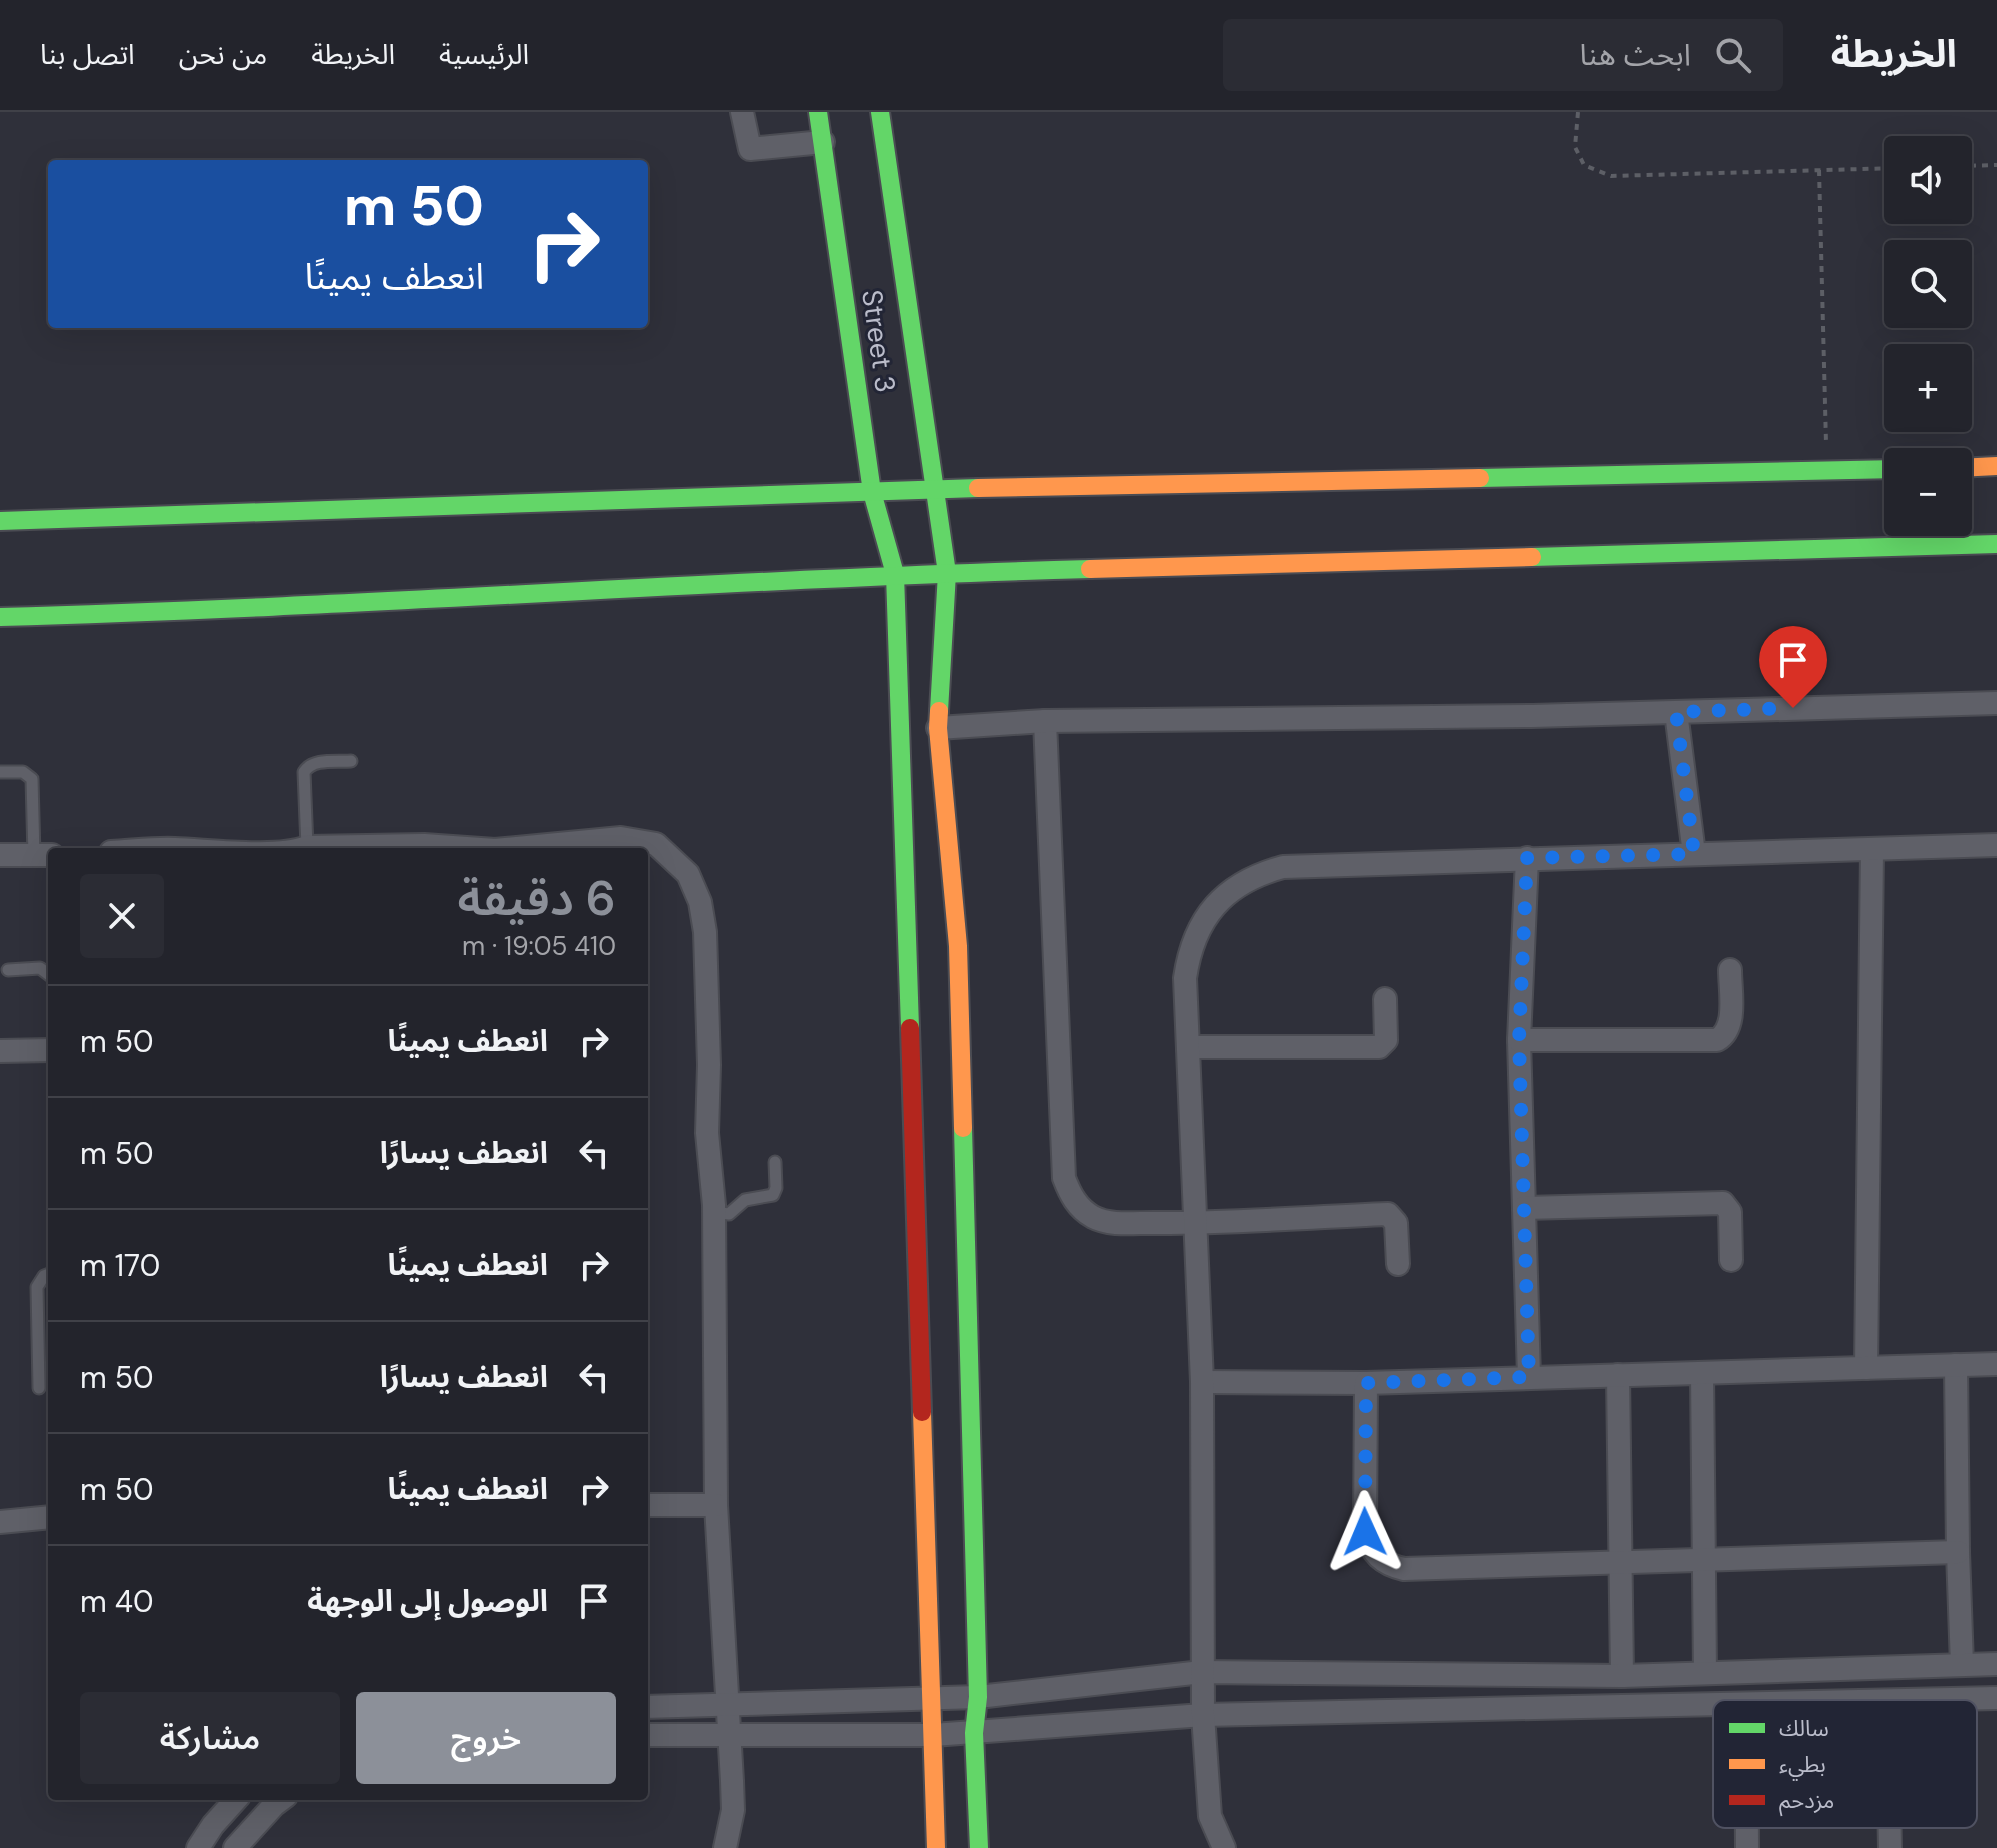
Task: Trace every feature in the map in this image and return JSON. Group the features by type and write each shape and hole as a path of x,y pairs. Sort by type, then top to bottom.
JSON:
{"street":[{"path":"742,112 750,149 823,142"},
{"name":"Street 3","path":"818,112 872,492 895,574 936,1848"},
{"name":"Street 3","path":"880,112 947,573 938,728 958,946 978,1697 974,1733 979,1848"},
{"path":"1972,467 1997,466"},
{"path":"0,521 933,489 1884,470"},
{"path":"0,617 166,612 895,574 1997,544"},
{"path":"938,728 1045,721 1532,716 1997,703"},
{"path":"1676,712 1694,854"},
{"path":"1045,721 1064,1178 1069,1194 1092,1217 1108,1222 1195,1223 1388,1214 1396,1223 1398,1264"},
{"path":"524,848 621,838 656,844 688,874 700,902 705,932 709,1065 707,1133 714,1205 716,1505 733,1810 725,1848"},
{"path":"307,847 424,845 460,848"},
{"path":"1224,1848 1210,1816 1203,1715 1202,1382 1185,978 1188,955 1208,914 1222,897 1241,883 1283,867 1997,845"},
{"path":"1866,1368 1872,849"},
{"path":"0,855 43,856"},
{"path":"1527,858 1519,1040 1529,1377"},
{"path":"1519,1040 1717,1040 1726,1034 1730,1023 1730,970"},
{"path":"1188,1047 1379,1047 1386,1040 1385,999"},
{"path":"0,1051 48,1050"},
{"path":"1524,1208 1723,1203 1730,1212 1731,1260"},
{"path":"1202,1382 1366,1383 1997,1364"},
{"path":"1956,1365 1962,1665"},
{"path":"1702,1373 1705,1673"},
{"path":"1618,1375 1622,1676"},
{"path":"1366,1383 1365,1532 1369,1546 1390,1566 1404,1569 1958,1552"},
{"path":"648,1505 716,1505"},
{"path":"0,1522 48,1517"},
{"path":"648,1707 978,1697 1202,1672 1622,1676 1997,1664"},
{"path":"1924,1700 1997,1698"},
{"path":"648,1735 933,1735 1203,1715 1713,1705"},
{"path":"198,1848 235,1800"},
{"path":"235,1848 281,1800"},
{"path":"1747,1828 1747,1848"},
{"path":"1890,1828 1890,1848"}],"lane":[{"path":"307,847 304,772 315,763 351,761"},
{"path":"0,772 23,772 32,779 43,856"},
{"path":"8,970 40,968 48,974"},
{"path":"714,1205 721,1213 729,1214 745,1200 771,1197 776,1190 775,1162"},
{"path":"39,1388 37,1287 48,1274"}],"path":[{"path":"1578,112 1575,147 1584,165 1611,176 1884,168"},
{"path":"1972,166 1997,165"},
{"path":"1819,170 1827,472"}],"traffic: fast":[{"path":"818,112 872,492 895,574 910,1028"},
{"path":"880,112 947,573 939,711"},
{"path":"1480,478 1884,469"},
{"path":"0,521 978,488"},
{"path":"1532,557 1997,544"},
{"path":"0,617 1090,569"},
{"path":"963,1128 978,1697 974,1733 979,1848"}],"traffic: slow":[{"path":"1972,467 1997,466"},
{"path":"978,488 1480,478"},
{"path":"1090,569 1532,557"},
{"path":"939,711 958,946 963,1128"},
{"path":"922,1412 936,1848"}],"traffic: jam":[{"path":"910,1028 922,1412"}],"route":[{"path":"1365,1532 1366,1383 1529,1377 1519,1040 1527,858 1694,854 1676,712 1793,708"}]}
